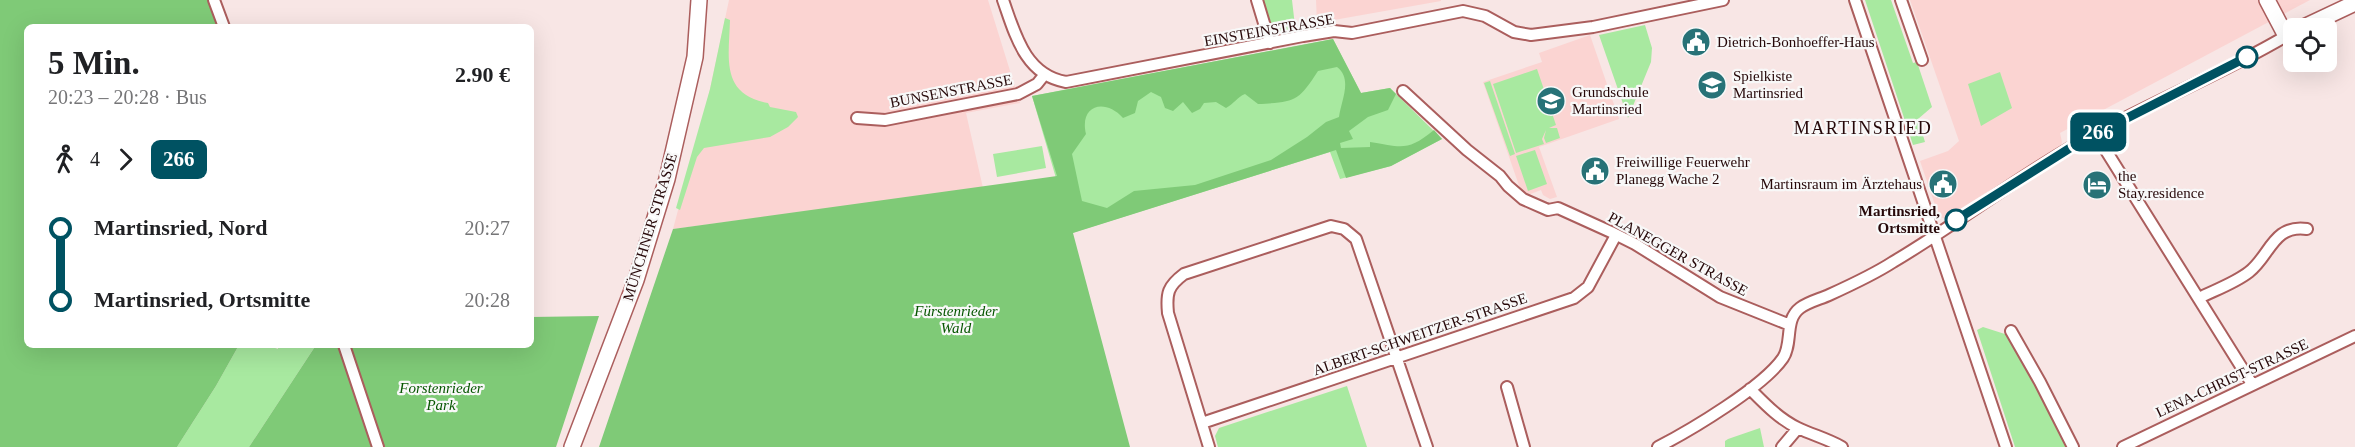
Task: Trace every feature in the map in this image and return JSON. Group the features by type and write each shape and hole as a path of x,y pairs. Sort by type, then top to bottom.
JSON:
{"main road":[{"name":"MÜNCHNER STRASSE","path":"572,447 636,280 667,179 695,57 699,0"},
{"path":"2267,0 2283,24"},
{"path":"2323,18 2355,3"}],"street":[{"path":"214,0 223,24"},
{"name":"EINSTEINSTRASSE","path":"1003,0 1022,50 1029,61 1045,74 1059,81 1073,82 1334,31 1352,33 1463,11 1485,16 1514,32 1532,35 1593,27 1671,5 1723,0"},
{"path":"1257,0 1269,43"},
{"path":"1460,0 1463,11"},
{"path":"1855,0 2006,447"},
{"path":"1901,0 1922,60"},
{"path":"1658,447 1750,388 1775,369 1788,350 1790,325 1795,312 1802,306 1870,276 2095,133 2283,38"},
{"name":"BUNSENSTRASSE","path":"856,118 885,120 1020,94 1037,84 1045,74"},
{"name":"PLANEGGER STRASSE","path":"1403,91 1523,199 1548,210 1558,208 1616,235 1720,297 1790,325"},
{"path":"2095,133 2252,384"},
{"path":"1209,447 1176,342 1166,300 1172,283 1184,274 1201,268 1325,227 1338,227 1356,239 1427,447"},
{"path":"2199,298 2250,271 2273,241 2288,231 2298,227 2307,229"},
{"name":"ALBERT-SCHWEITZER-STRASSE","path":"1202,423 1574,298 1588,287 1616,235"},
{"path":"2011,331 2073,447"},
{"name":"LENA-CHRIST-STRASSE","path":"2122,447 2355,336"},
{"path":"345,348 378,447"},
{"path":"1507,387 1524,447"},
{"path":"1750,388 1779,417 1842,447"},
{"path":"1782,447 1798,428"}],"shaded area":[{"path":"729,0 988,0 1020,103 966,113 983,188 673,229 709,94"},
{"path":"1316,0 1441,0 1441,1 1317,23"},
{"path":"1910,0 2310,0 2060,133 2062,142 2060,149 1947,219 1939,217 1920,161 1948,151 1959,141"},
{"name":"Grundschule Martinsried","path":"1590,35 1619,119 1539,147 1557,197 1550,199 1543,195 1541,190 1523,197 1483,82 1542,62 1539,53"}],"green space":[{"path":"0,0 209,0 218,24 24,24 24,348 237,348 177,447 0,447"},
{"path":"1262,0 1292,0 1295,26 1291,31 1277,35 1271,31"},
{"path":"1865,0 1891,0 1913,63 1917,62 1932,107 1918,119 1925,142 1913,145"},
{"path":"725,18 730,20 729,61 735,83 742,92 753,98 768,103 770,107 796,112 798,117 788,127 770,137 704,148 697,157 680,210 676,208 710,89"},
{"path":"1645,25 1652,48 1651,62 1628,118 1599,35"},
{"path":"1333,39 1361,93 1390,88 1442,139 1391,166 1340,179 1330,152 1072,233 1032,96"},
{"name":"Fürstenrieder Wald","path":"1333,39 1361,93 1390,88 1396,94 1388,110 1368,117 1349,131 1353,139 1340,143 1341,148 1370,147 1370,142 1397,146 1410,145 1434,130 1442,139 1391,166 1346,178 1336,150 1073,233 1130,447 599,447 673,229 1057,176 1032,96","holes":["1337,67 1342,72 1345,90 1339,117 1326,122 1271,160 1195,185 1134,191 1107,208 1082,201 1072,154 1086,134 1086,116 1095,108 1109,108 1123,118 1135,113 1138,101 1151,92 1161,97 1165,108 1173,111 1183,102 1192,113 1200,109 1204,103 1216,102 1226,108 1245,94 1258,104 1288,101 1300,95 1318,71"]},
{"path":"1537,69 1556,125 1549,128 1557,128 1560,138 1546,143 1544,138 1546,130 1542,139 1544,144 1516,153 1493,84"},
{"path":"2000,72 2012,108 1981,126 1968,84"},
{"path":"1490,81 1515,154 1510,156 1484,83"},
{"path":"1042,146 1046,168 997,177 993,154"},
{"path":"1535,150 1547,184 1528,191 1516,156"},
{"name":"Forstenrieder Park","path":"599,316 556,447 380,447 349,348 534,348 534,317"},
{"path":"1983,327 2008,335 2037,385 2068,447 2015,447 1977,330"},
{"path":"237,348 314,348 249,447 177,447"},
{"name":"Forstenrieder Park","path":"314,348 340,348 372,447 249,447"},
{"path":"1347,386 1367,447 1218,447 1215,436 1219,428"},
{"path":"1760,428 1764,447 1725,447 1725,441 1728,439"}],"bus line":[{"name":"266","path":"1956,220 2095,133 2247,57"}],"place":[{"name":"Dietrich-Bonhoeffer-Haus","path":"1696,42"},
{"name":"Spielkiste Martinsried","path":"1712,85"},
{"name":"Grundschule Martinsried","path":"1551,101"},
{"name":"Freiwillige Feuerwehr Planegg Wache 2","path":"1595,171"},
{"name":"Martinsraum im Ärztehaus","path":"1943,184"},
{"name":"the Stay.residence","path":"2097,185"},
{"name":"Martinsried, Ortsmitte","path":"1956,220"}],"district":[{"name":"MARTINSRIED","path":"1863,128"}]}
